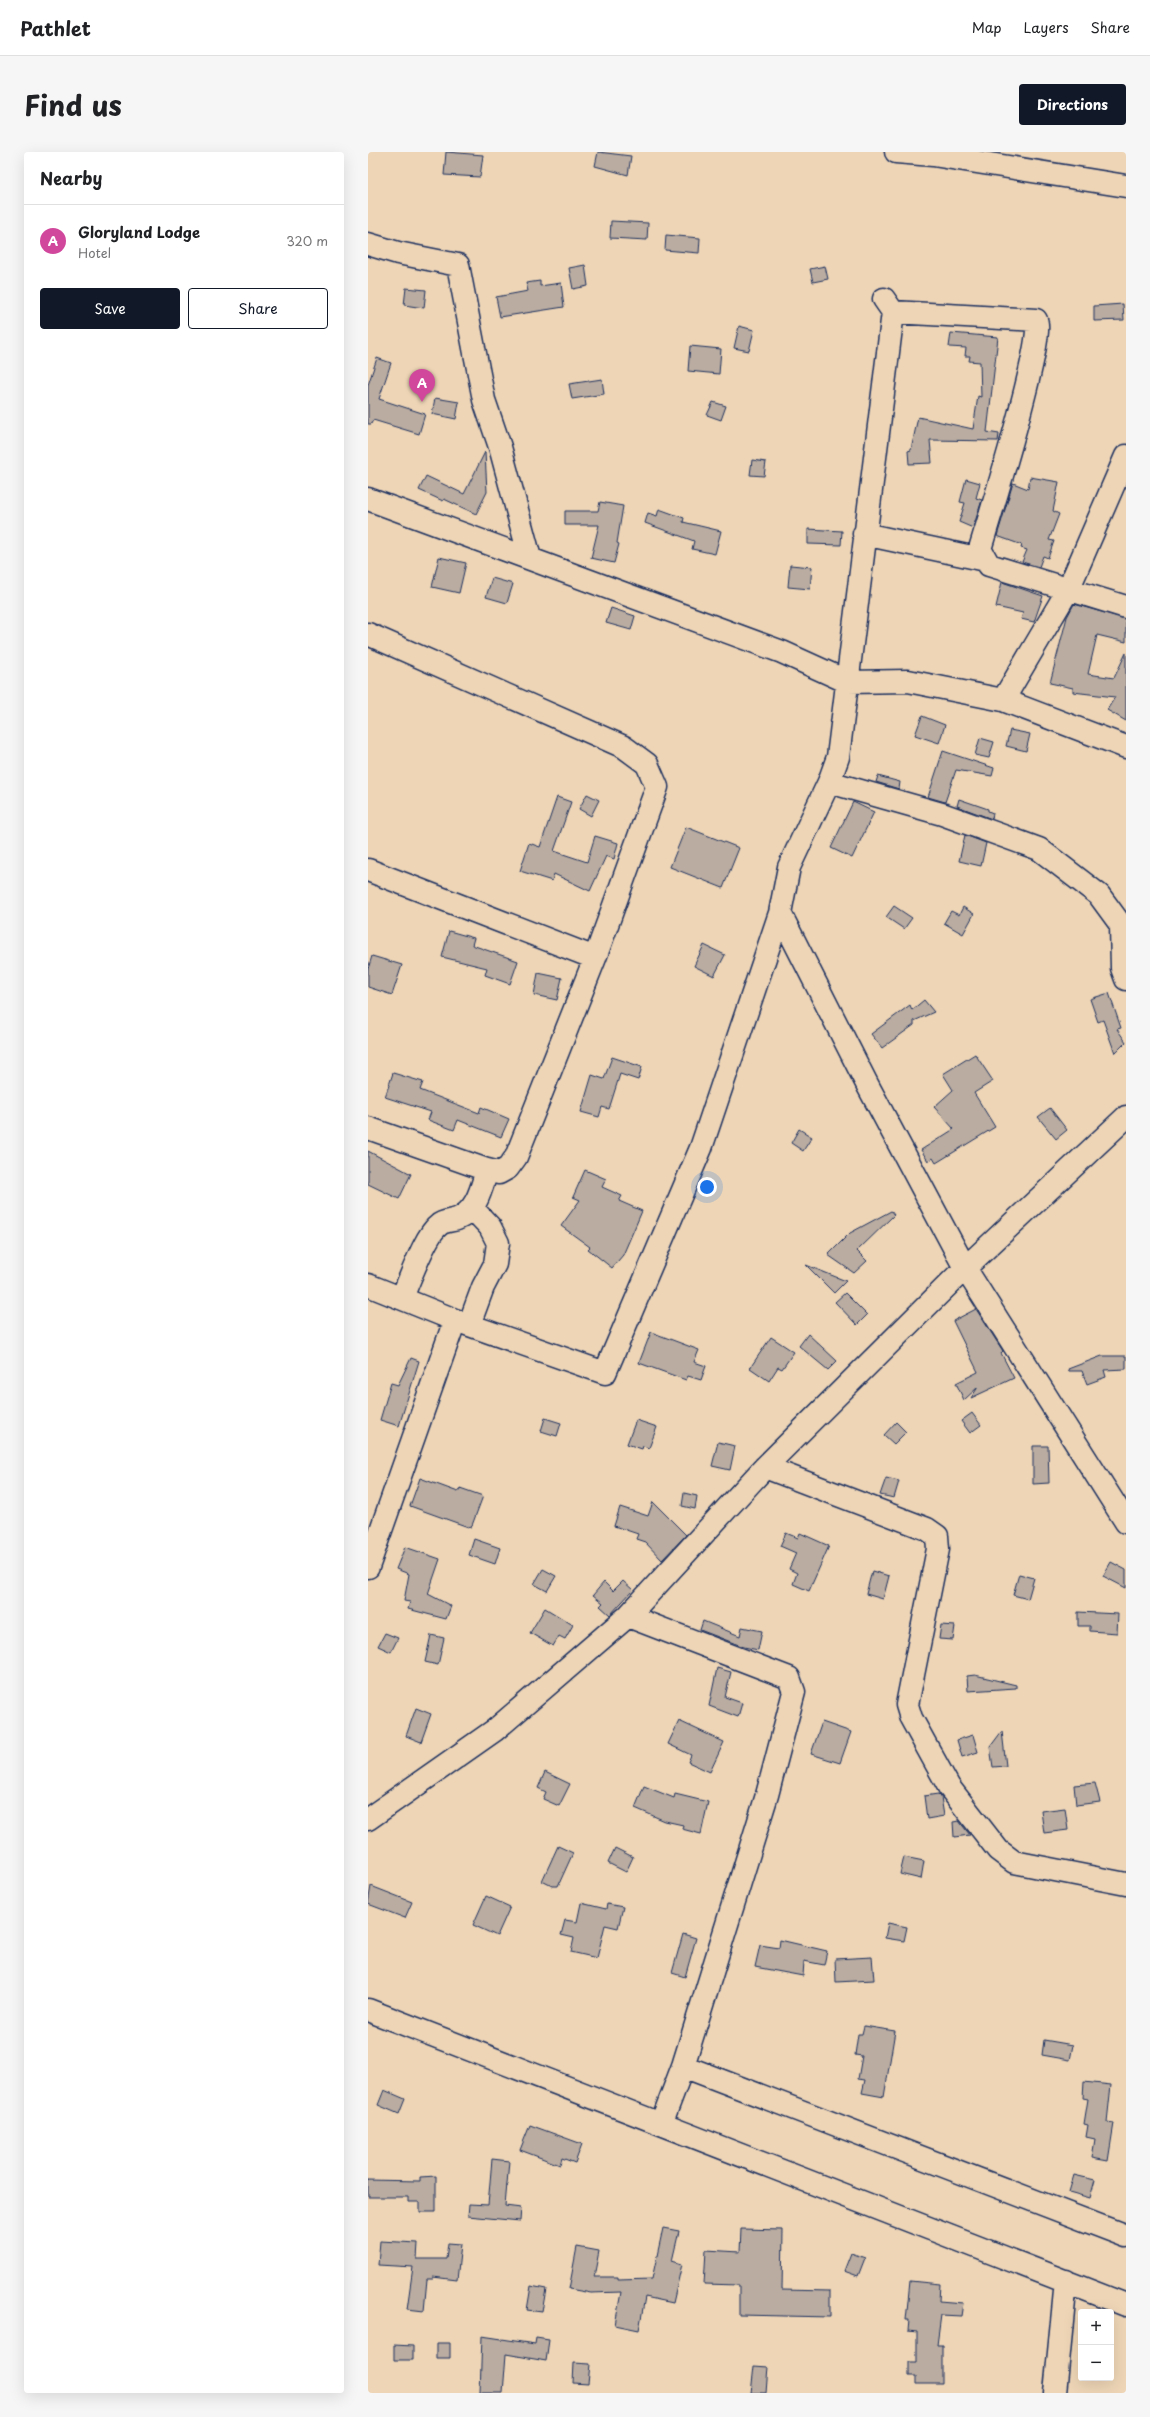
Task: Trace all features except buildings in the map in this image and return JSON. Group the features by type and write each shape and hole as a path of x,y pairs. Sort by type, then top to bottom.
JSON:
{"street":[{"path":"896,152 933,155 1126,186"},
{"path":"368,244 398,253 458,265 484,400 500,447 530,558"},
{"path":"368,1285 402,1297 462,1323 605,1373 702,1148 780,913 789,867 830,782 838,757 848,682 888,306 1036,320 1039,325 1035,351 1006,466 980,549 989,565 1126,607"},
{"path":"1003,700 1068,590 1126,456"},
{"path":"368,499 782,652 848,682 908,681 1003,700 1126,747"},
{"path":"864,534 986,560"},
{"path":"368,634 624,747 646,764 657,787 594,958 516,1157 508,1168 499,1173 487,1170 368,1128"},
{"path":"830,782 942,814 1039,849 1100,895 1121,925 1122,968 1126,979"},
{"path":"368,870 594,958"},
{"path":"780,913 965,1268 1126,1522"},
{"path":"368,1819 495,1730 628,1616 765,1467 965,1268 1126,1117"},
{"path":"402,1297 416,1266 422,1247 439,1224 458,1219 473,1209 487,1170"},
{"path":"368,1567 374,1524 462,1323 495,1264 498,1243 490,1226 473,1209"},
{"path":"765,1467 927,1529 937,1536 938,1549 907,1705 911,1718 949,1787 998,1850 1008,1858 1014,1862 1126,1884"},
{"path":"628,1616 789,1678 794,1692 767,1795 683,2066 660,2124"},
{"path":"368,2010 1126,2305"},
{"path":"683,2066 1126,2236"},
{"path":"1056,2393 1066,2281"}],"place":[{"name":"Gloryland Lodge","path":"422,402"}]}
